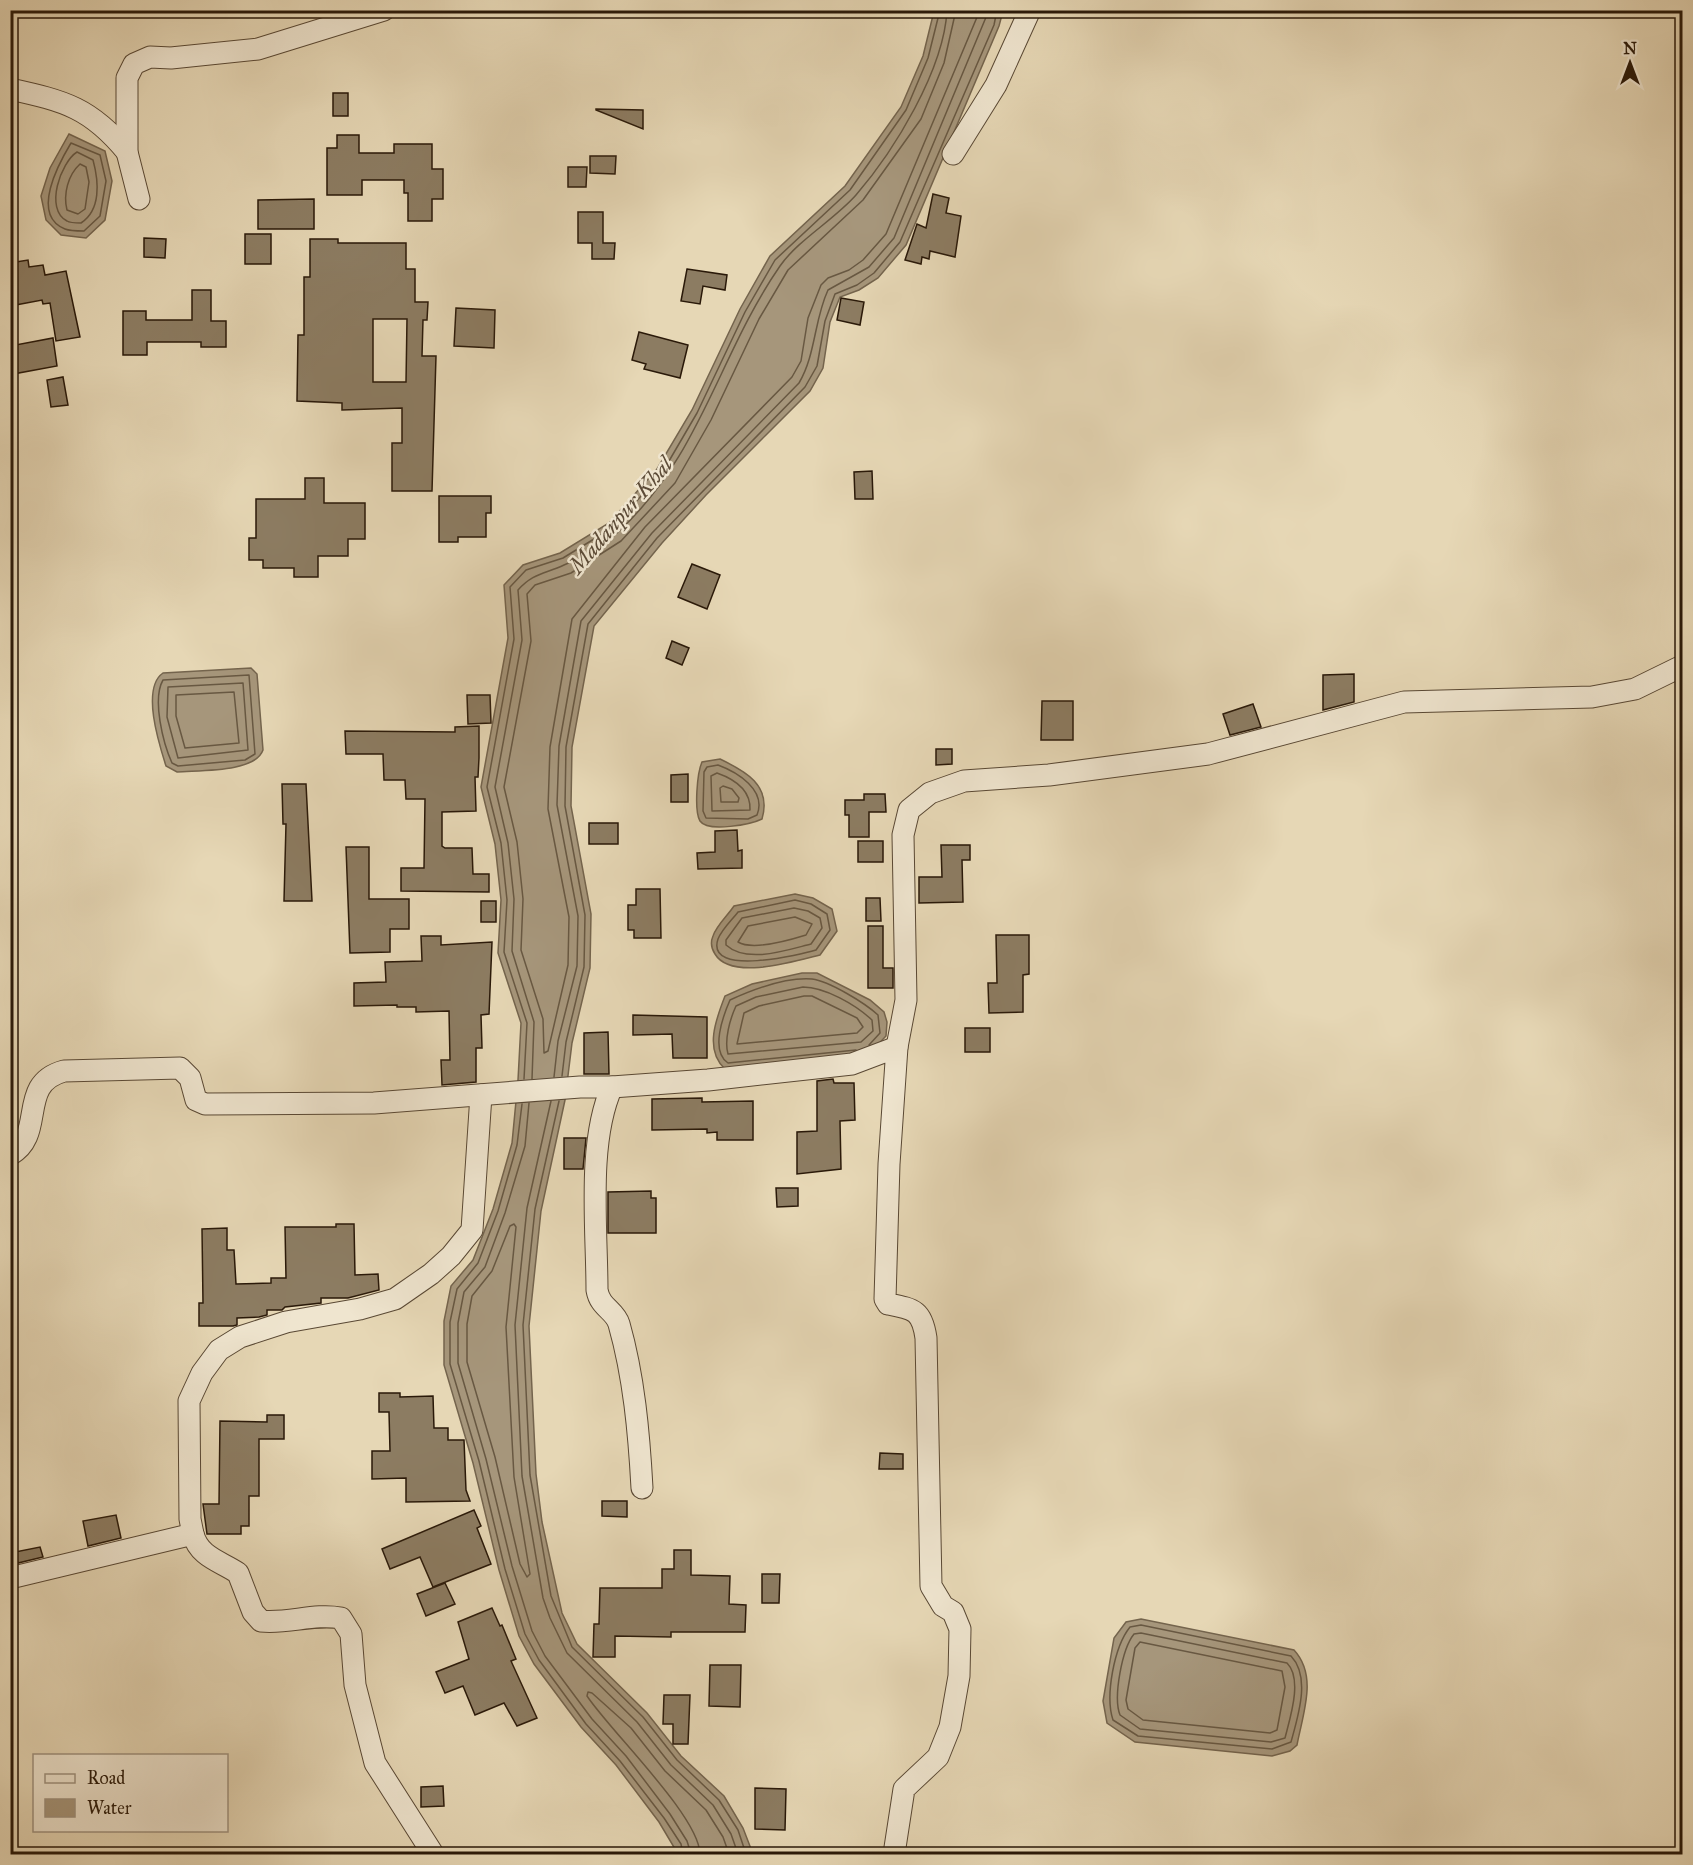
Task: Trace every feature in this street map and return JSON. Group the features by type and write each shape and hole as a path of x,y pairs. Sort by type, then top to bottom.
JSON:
{"street":[{"path":"139,199 127,152 127,78 134,64 150,57 171,58 258,49 384,10"},
{"path":"953,154 996,85 1030,10"},
{"path":"10,89 44,96 79,108 107,127 127,152"},
{"path":"894,1854 904,1789 938,1757 950,1727 959,1676 960,1629 953,1612 943,1606 931,1586 926,1338 923,1320 916,1311 888,1304 885,1299 889,1164 897,1047 906,1000 903,835 909,810 930,793 964,782 1049,775 1208,754 1404,702 1592,697 1635,690 1683,666"},
{"path":"10,1155 26,1140 34,1100 43,1080 50,1075 64,1071 180,1068 190,1078 195,1100 205,1104 374,1103 580,1087 612,1087 852,1064 897,1047"},
{"path":"612,1087 604,1105 600,1129 597,1176 597,1290 603,1306 618,1320 638,1422 642,1488"},
{"path":"433,1854 375,1763 355,1685 351,1634 340,1618 324,1615 276,1623 261,1621 253,1612 238,1573 207,1557 196,1545 190,1518 189,1401 202,1373 219,1350 240,1337 286,1322 360,1309 395,1299 452,1256 472,1230 482,1095"},
{"path":"10,1578 193,1534"}],"water":[{"name":"Madanpur Khal","path":"934,11 1003,11 999,26 906,245 878,278 859,290 840,297 830,322 823,368 810,391 706,495 662,543 594,626 572,747 571,806 591,914 590,968 572,1043 565,1100 541,1211 529,1326 536,1474 542,1522 562,1613 577,1644 647,1713 681,1756 724,1796 743,1828 753,1854 678,1854 659,1822 616,1765 581,1727 534,1664 519,1636 499,1570 473,1463 444,1365 444,1321 451,1286 473,1260 493,1209 512,1143 518,1080 521,1023 498,953 501,900 495,844 481,787 508,638 504,585 523,565 560,553 609,523 657,469 692,410 740,309 770,256 845,186 901,107 923,56"},
{"path":"69,134 105,151 112,181 105,220 86,238 61,235 46,220 41,196 50,168"},
{"path":"251,668 257,674 263,750 258,757 238,767 225,769 177,772 166,766 159,744 152,703 157,680 163,673"},
{"path":"720,759 747,774 760,788 764,807 762,819 720,827 705,825 700,821 697,801 700,767 702,762"},
{"path":"795,894 813,898 832,909 837,931 820,955 749,968 723,962 715,954 711,941 719,924 734,906"},
{"path":"802,973 817,973 870,1000 884,1012 887,1022 886,1036 868,1055 725,1069 715,1053 713,1044 718,1014 725,996 752,984"},
{"path":"1141,1619 1294,1650 1301,1660 1307,1683 1305,1708 1297,1745 1290,1751 1272,1756 1135,1742 1107,1723 1103,1701 1114,1638 1126,1622"}],"building":[{"path":"333,93 348,93 348,116 333,116"},
{"path":"596,110 643,110 643,129"},
{"path":"337,135 359,135 359,153 394,153 394,144 432,144 432,169 443,169 443,199 432,199 432,221 408,221 408,193 404,193 404,180 362,180 362,195 327,195 327,148 337,148"},
{"path":"590,156 616,156 615,174 590,173"},
{"path":"568,167 587,167 586,187 568,187"},
{"path":"933,194 949,198 946,213 961,216 955,257 930,251 929,259 922,257 921,264 905,260 917,224 926,228"},
{"path":"314,199 314,229 258,229 258,200"},
{"path":"578,212 603,212 603,243 615,243 614,259 592,259 592,243 578,243"},
{"path":"245,234 271,234 271,264 245,264"},
{"path":"144,238 166,239 165,258 144,257"},
{"path":"310,239 338,239 338,243 406,243 406,269 415,269 415,302 428,302 427,320 423,320 422,356 436,356 432,491 392,491 392,443 402,443 402,408 342,410 342,403 297,401 298,335 304,335 304,277 310,277","holes":["373,319 407,319 406,382 373,382"]},
{"path":"28,260 29,267 43,265 45,275 66,271 80,337 56,341 50,303 43,304 42,300 10,306 10,263"},
{"path":"687,269 727,275 725,290 703,286 700,304 681,301"},
{"path":"192,290 211,290 211,321 226,321 226,347 201,347 201,342 147,342 147,355 123,355 123,311 146,311 146,320 192,320"},
{"path":"841,298 864,302 860,325 837,320"},
{"path":"456,308 495,310 494,348 454,346"},
{"path":"639,332 688,345 680,378 644,369 646,364 632,360"},
{"path":"53,338 57,366 13,374 10,346"},
{"path":"63,377 68,405 51,407 47,380"},
{"path":"872,471 873,499 855,499 854,472"},
{"path":"305,478 324,478 324,503 365,503 365,539 348,539 348,556 318,556 318,577 294,577 294,568 263,568 263,560 249,560 249,538 256,538 256,499 305,499"},
{"path":"439,496 491,496 491,513 486,513 486,537 458,537 458,542 439,542"},
{"path":"692,564 720,575 707,609 678,597"},
{"path":"672,641 689,648 682,665 666,658"},
{"path":"1354,674 1354,702 1323,710 1323,675"},
{"path":"467,695 490,695 491,723 468,724"},
{"path":"1042,701 1073,701 1073,740 1041,740"},
{"path":"1253,704 1261,727 1230,735 1223,714"},
{"path":"479,726 478,777 475,777 476,811 442,812 442,846 472,848 473,874 489,874 489,892 401,891 401,868 424,868 425,799 406,799 405,780 384,780 383,754 346,754 345,731 455,732 455,727"},
{"path":"936,749 952,749 952,764 936,765"},
{"path":"688,774 688,802 671,802 671,775"},
{"path":"282,784 306,784 312,901 284,901 286,824 283,824"},
{"path":"864,794 885,794 886,812 869,812 869,837 849,837 849,815 845,815 845,800 864,800"},
{"path":"589,823 618,823 618,844 589,844"},
{"path":"737,830 738,851 742,850 742,868 698,869 697,853 715,852 715,831"},
{"path":"858,841 883,841 883,862 858,862"},
{"path":"941,845 970,845 970,860 962,860 963,902 919,903 919,877 942,877"},
{"path":"346,847 369,847 369,899 409,899 409,929 390,929 390,952 350,953"},
{"path":"636,889 660,889 661,938 634,938 634,930 628,930 628,905 636,905"},
{"path":"866,898 880,898 881,921 866,921"},
{"path":"481,901 496,901 496,922 481,922"},
{"path":"868,926 883,926 883,968 893,968 893,988 868,988"},
{"path":"996,935 1029,935 1029,974 1023,975 1023,1012 989,1013 988,983 997,983"},
{"path":"421,936 441,936 441,945 492,942 489,1014 481,1015 482,1048 476,1048 476,1082 442,1085 441,1060 450,1060 449,1011 416,1012 416,1007 397,1007 397,1005 354,1006 354,983 386,982 385,962 422,961"},
{"path":"633,1015 707,1017 707,1058 673,1058 672,1034 633,1035"},
{"path":"965,1028 990,1028 990,1052 965,1052"},
{"path":"608,1032 609,1074 584,1074 584,1033"},
{"path":"833,1079 834,1083 854,1083 855,1120 840,1121 841,1169 797,1174 797,1132 817,1131 817,1081"},
{"path":"702,1098 702,1102 753,1101 753,1140 717,1140 717,1132 707,1133 707,1129 652,1130 652,1099"},
{"path":"564,1138 586,1138 583,1169 564,1169"},
{"path":"776,1188 798,1188 798,1206 777,1207"},
{"path":"651,1191 651,1198 656,1198 656,1233 608,1233 608,1192"},
{"path":"336,1224 354,1224 355,1275 378,1274 379,1290 348,1298 321,1298 321,1303 285,1307 282,1310 267,1310 267,1315 237,1318 237,1325 233,1326 199,1326 199,1303 203,1303 202,1229 227,1228 227,1250 234,1250 236,1284 271,1283 271,1278 286,1278 285,1227 336,1227"},
{"path":"379,1393 400,1393 400,1397 433,1396 434,1428 448,1428 448,1440 464,1440 466,1490 470,1501 406,1502 406,1478 372,1479 372,1451 390,1451 389,1412 379,1412"},
{"path":"267,1415 284,1415 284,1439 259,1439 259,1496 249,1496 249,1526 241,1526 241,1534 207,1534 203,1504 219,1504 220,1421 267,1422"},
{"path":"880,1453 903,1454 903,1469 879,1469"},
{"path":"602,1501 627,1501 627,1517 602,1516"},
{"path":"474,1510 481,1526 477,1528 491,1564 433,1587 420,1557 390,1569 382,1549"},
{"path":"116,1515 121,1538 88,1546 83,1521"},
{"path":"40,1547 43,1557 18,1563 15,1552"},
{"path":"674,1550 691,1550 691,1575 730,1576 729,1604 746,1605 745,1632 671,1632 671,1637 615,1636 615,1657 593,1657 594,1624 599,1624 600,1588 662,1588 662,1569 674,1569"},
{"path":"762,1574 780,1574 779,1603 762,1603"},
{"path":"445,1583 455,1604 426,1616 417,1594"},
{"path":"492,1608 500,1626 502,1625 516,1659 511,1661 537,1718 517,1726 504,1703 475,1715 463,1686 445,1693 436,1672 469,1659 458,1622"},
{"path":"710,1665 741,1665 740,1707 709,1706"},
{"path":"664,1695 690,1695 688,1744 673,1744 673,1724 663,1724"},
{"path":"443,1786 444,1806 421,1807 421,1787"},
{"path":"755,1788 786,1789 785,1830 755,1829"}]}
